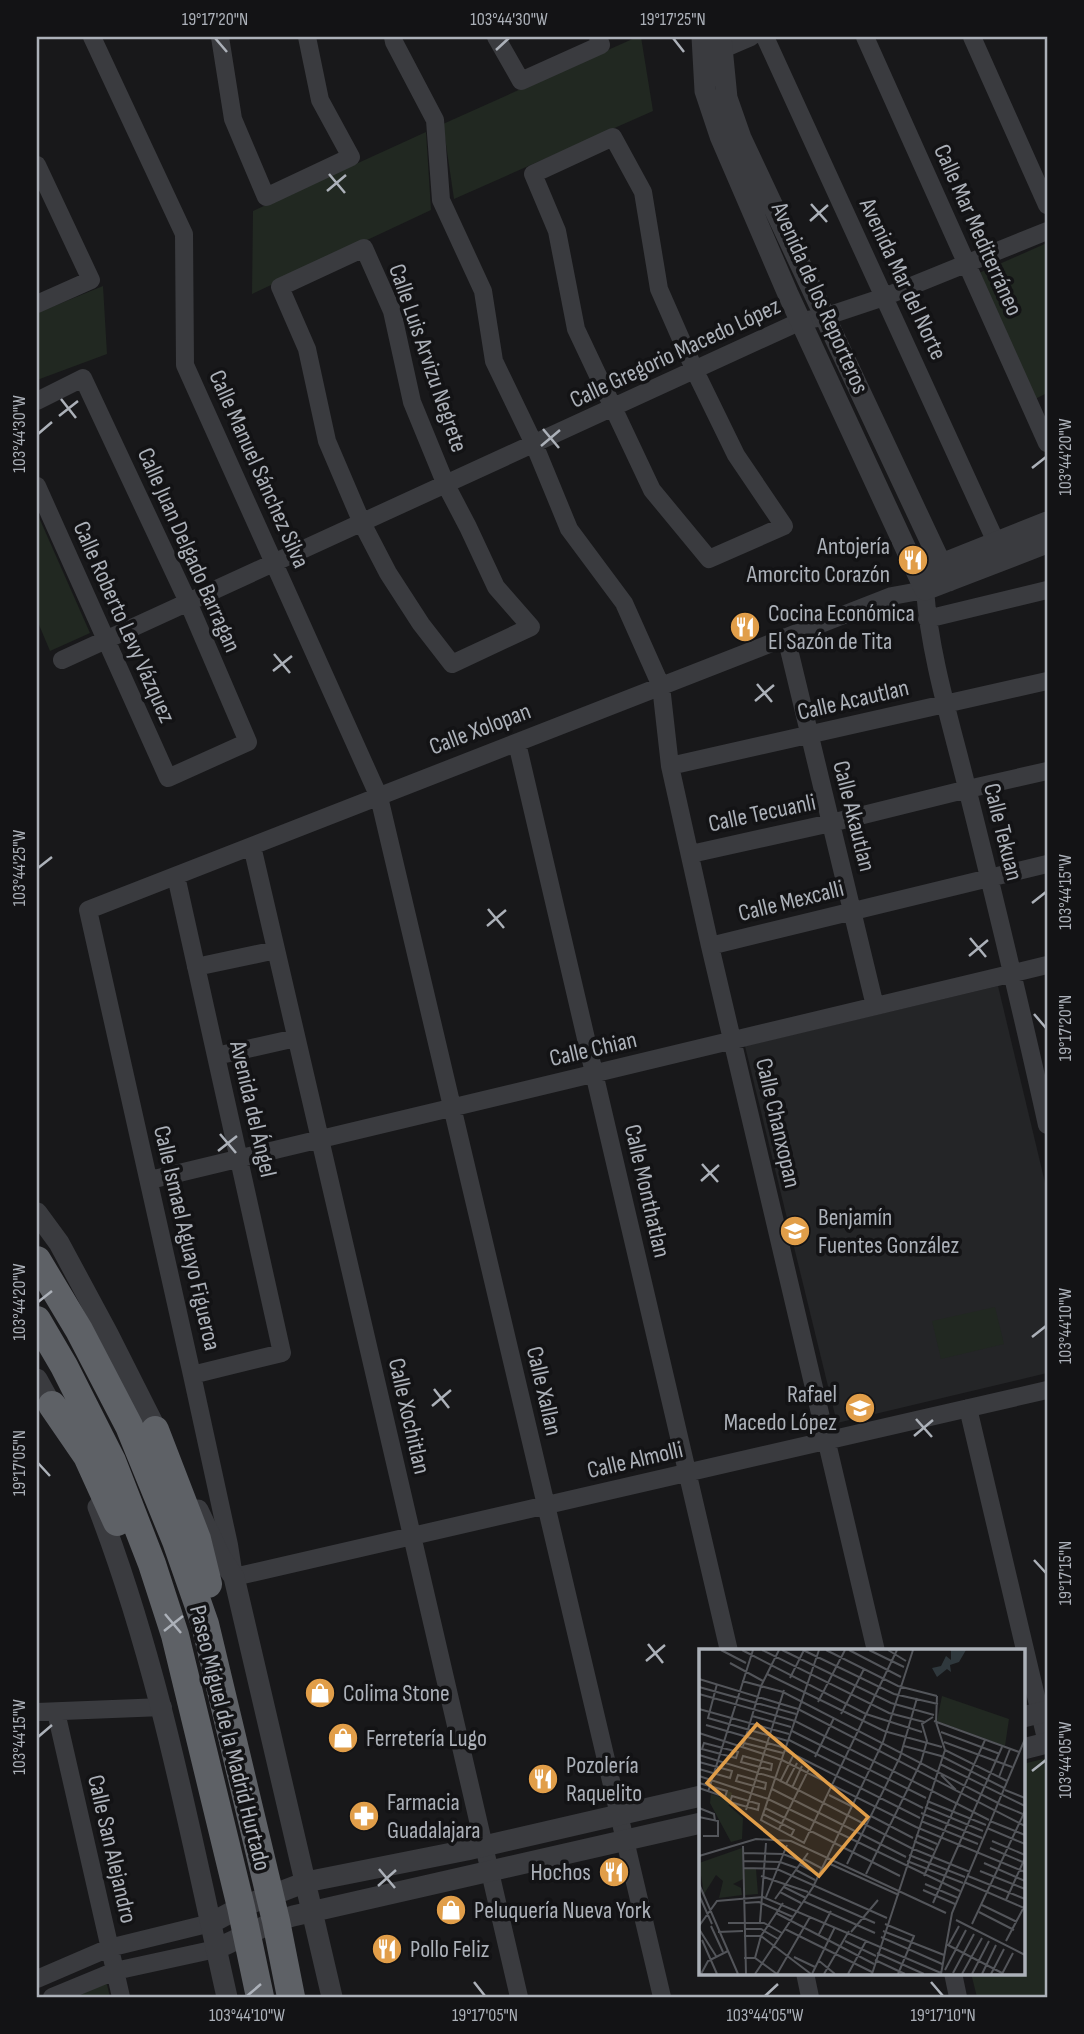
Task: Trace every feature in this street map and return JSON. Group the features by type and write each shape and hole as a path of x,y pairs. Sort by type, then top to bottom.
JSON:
{"highway":[{"name":"Paseo Miguel de la Madrid Hurtado","path":"37,1260 79,1330 129,1426 176,1541 205,1624 291,1997"},
{"name":"Paseo Miguel de la Madrid Hurtado","path":"37,1320 64,1366 112,1461 152,1564 175,1635 260,1997"},
{"path":"45,1408 87,1456 175,1635"},
{"path":"155,1430 197,1539 220,1630 230,1732"}],"street":[{"name":"Calle Manuel Sánchez Silva","path":"92,37 184,234 185,365 379,797"},
{"path":"220,37 233,119 266,197 351,158 320,100 307,37"},
{"name":"Calle Chanxopan","path":"393,37 435,120 441,200 483,291 494,361 534,444 569,529 624,603 661,686 670,766 710,946 876,1649"},
{"path":"496,37 521,81 599,41"},
{"name":"Avenida de los Reporteros","path":"702,37 705,91 720,136 801,321 921,582"},
{"path":"722,43 751,37"},
{"name":"Avenida Mar del Norte","path":"765,37 996,542"},
{"name":"Calle Mar Mediterráneo","path":"865,37 1047,443"},
{"path":"972,37 1047,205"},
{"name":"Avenida de los Reporteros","path":"722,43 727,98 741,138 945,572"},
{"path":"613,137 643,192 659,289 695,371 736,455 784,526 709,559 652,490 576,329 557,231 533,174 613,137"},
{"path":"37,164 91,280 37,304"},
{"name":"Calle Gregorio Macedo López","path":"62,660 801,321 824,317 884,297 1047,231"},
{"name":"Calle Luis Arvizu Negrete","path":"364,248 392,310 412,402 446,485 496,587 531,627 452,664 421,624 388,573 362,523 327,440 307,349 280,287 364,248"},
{"name":"Calle Juan Delgado Barragan","path":"37,401 83,378 188,602 248,742 168,778"},
{"name":"Calle Roberto Levy Vázquez","path":"37,486 168,778"},
{"name":"Calle Xolopan","path":"945,572 996,542 1047,522"},
{"name":"Calle Xolopan","path":"88,910 892,596 945,572 1047,542"},
{"name":"Calle Tekuan","path":"921,582 927,619 989,878 1013,973 1040,1057 1047,1125"},
{"path":"927,619 1047,590"},
{"name":"Calle Akautlan","path":"786,637 875,1006"},
{"name":"Calle Acautlan","path":"670,766 1047,681"},
{"name":"Calle Monthatlan","path":"517,743 729,1649"},
{"name":"Calle Tecuanli","path":"691,854 1047,771"},
{"name":"Calle Xallan","path":"379,797 662,1997"},
{"name":"Calle Xochitlan","path":"252,846 519,1997"},
{"name":"Calle Mexcalli","path":"710,946 1047,864"},
{"name":"Avenida del Ángel","path":"176,876 282,1353 192,1375"},
{"name":"Calle Ismael Aguayo Figueroa","path":"88,910 150,1180 229,1545 233,1577"},
{"path":"196,967 276,950"},
{"name":"Calle Chian","path":"150,1180 1047,965"},
{"path":"216,1056 296,1038"},
{"path":"37,1213 60,1243 233,1577 332,1997"},
{"path":"37,1379 45,1408 75,1448 109,1536 163,1707 227,1997"},
{"name":"Calle Almolli","path":"233,1577 1047,1390"},
{"path":"968,1408 1022,1649"},
{"path":"1024,1660 1036,1714 1047,1743 1024,1749"},
{"path":"37,1712 163,1707"},
{"name":"Calle San Alejandro","path":"57,1712 121,1997"},
{"path":"52,1997 115,1971 216,1949 247,1936 272,1908 306,1882 467,1850 699,1796"},
{"path":"37,1979 109,1948 211,1923 241,1907 312,1912 699,1823"},
{"path":"804,1974 810,1997"},
{"path":"953,1974 958,1997"}],"shaded area":[{"path":"641,37 653,111 454,199 443,124"},
{"path":"426,132 431,210 252,294 253,211"},
{"path":"1047,243 1047,393 1035,399 979,273"},
{"path":"103,286 107,354 37,380 37,313"},
{"path":"37,513 90,633 50,651 37,620"},
{"path":"998,986 1047,1191 1047,1373 837,1423 745,1046"},
{"path":"995,1307 1004,1344 941,1359 932,1321"},
{"path":"1047,1758 1047,1997 977,1997 971,1974 1024,1974 1024,1764"},
{"path":"106,1981 110,1997 66,1997"}],"place":[{"name":"Antojería Amorcito Corazón","path":"913,560"},
{"name":"Cocina Económica El Sazón de Tita","path":"745,627"},
{"name":"Benjamín Fuentes González","path":"795,1231"},
{"name":"Rafael Macedo López","path":"860,1408"},
{"name":"Colima Stone","path":"320,1693"},
{"name":"Ferretería Lugo","path":"343,1738"},
{"name":"Pozolería Raquelito","path":"543,1779"},
{"name":"Farmacia Guadalajara","path":"364,1816"},
{"name":"Hochos","path":"614,1872"},
{"name":"Peluquería Nueva York","path":"451,1910"},
{"name":"Pollo Feliz","path":"387,1949"}]}
